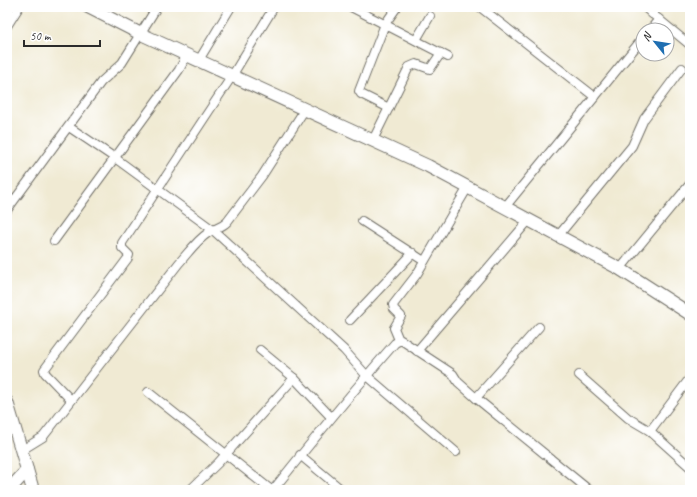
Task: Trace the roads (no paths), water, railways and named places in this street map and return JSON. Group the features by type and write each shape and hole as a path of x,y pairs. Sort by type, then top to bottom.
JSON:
{"street":[{"path":"7,26 19,7"},
{"path":"88,7 141,34 428,166 620,269 690,314"},
{"path":"7,210 101,82 122,63 157,7"},
{"path":"199,60 231,7"},
{"path":"71,400 45,373 44,370 128,258 129,255 122,248 122,243 232,76 274,7"},
{"path":"351,7 444,55 430,69 416,64 411,65 373,140"},
{"path":"388,108 359,92 385,24 397,7"},
{"path":"480,7 595,97"},
{"path":"644,7 655,10 659,19 690,45"},
{"path":"416,40 430,16"},
{"path":"505,207 635,48"},
{"path":"54,241 179,70 187,55"},
{"path":"558,236 632,146 644,119 682,68"},
{"path":"22,450 43,437 168,275 202,238 213,230 223,226 249,193 305,109"},
{"path":"69,127 158,188 213,230 344,350 366,376 456,452"},
{"path":"620,269 690,184"},
{"path":"468,187 414,278 393,305 394,309 401,316 394,328 399,340 453,374 458,382 476,398 589,490"},
{"path":"417,351 530,220"},
{"path":"362,221 424,261"},
{"path":"350,320 413,253"},
{"path":"476,398 539,327"},
{"path":"148,392 272,490 331,417 399,340"},
{"path":"260,350 294,378 331,417"},
{"path":"579,375 628,418 650,431 690,467"},
{"path":"190,490 226,454 294,378"},
{"path":"650,431 690,378"},
{"path":"7,402 33,490"},
{"path":"300,454 342,490"},
{"path":"9,490 27,470"}]}
